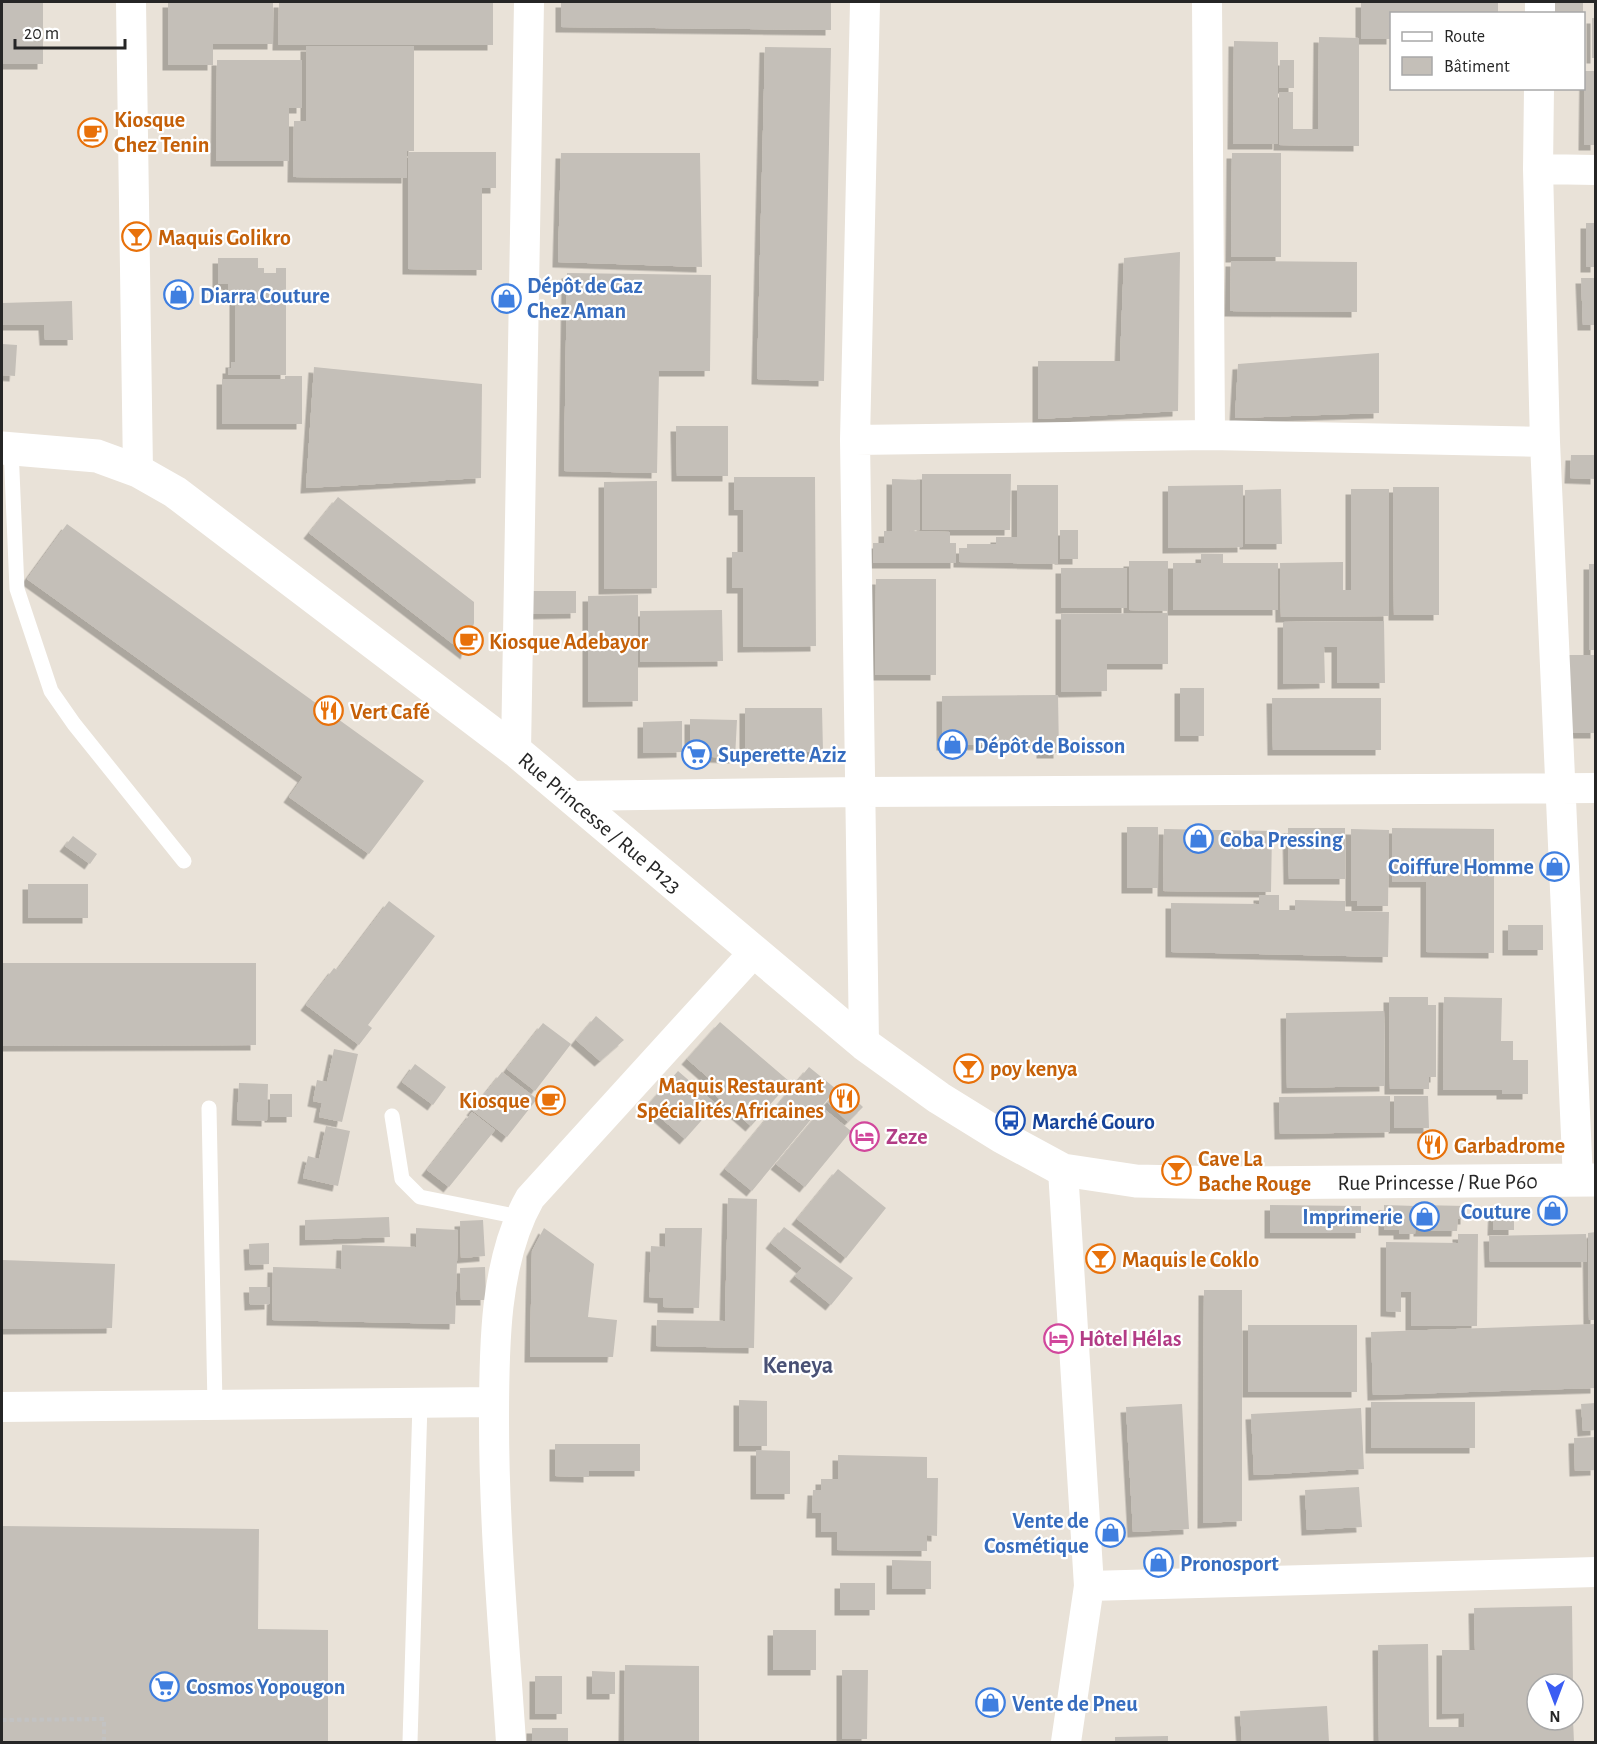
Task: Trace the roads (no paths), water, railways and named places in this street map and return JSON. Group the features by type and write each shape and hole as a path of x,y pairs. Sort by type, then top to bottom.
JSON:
{"street":[{"path":"131,2 138,471"},
{"path":"516,751 529,2"},
{"path":"864,1044 855,440 865,2"},
{"path":"1206,2 1210,435"},
{"path":"1539,90 1538,169 1545,442 1558,789 1587,1180"},
{"path":"1538,169 1596,170"},
{"path":"855,440 1210,435 1545,442"},
{"name":"Rue Princesse / Rue P123","path":"6,448 97,456 138,471 175,492 516,751 864,1044 939,1098 1002,1137 1063,1170"},
{"path":"571,796 1596,788"},
{"path":"511,1743 494,1497 494,1334 513,1236 519,1217 530,1198 755,951"},
{"path":"1063,1170 1089,1586 1066,1743"},
{"name":"Rue Princesse / Rue P60","path":"1063,1170 1136,1181 1170,1182 1587,1180"},
{"path":"2,1407 494,1402"},
{"path":"1089,1586 1596,1572"}],"lane":[{"path":"6,448 17,590 51,691 74,724 184,861"},
{"path":"209,1108 215,1405"},
{"path":"392,1116 402,1179 420,1197 519,1217"},
{"path":"410,1743 420,1403"}],"place":[{"name":"Kiosque Chez Tenin","path":"93,132"},
{"name":"Maquis Golikro","path":"137,237"},
{"name":"Diarra Couture","path":"179,295"},
{"name":"Dépôt de Gaz Chez Aman","path":"506,298"},
{"name":"Kiosque Adebayor","path":"468,641"},
{"name":"Vert Café","path":"329,711"},
{"name":"Dépôt de Boisson","path":"953,745"},
{"name":"Superette Aziz","path":"697,754"},
{"name":"Coba Pressing","path":"1199,839"},
{"name":"Coiffure Homme","path":"1555,866"},
{"name":"poy kenya","path":"969,1068"},
{"name":"Maquis Restaurant Spécialités Africaines","path":"845,1098"},
{"name":"Kiosque","path":"551,1100"},
{"name":"Marché Gouro","path":"1011,1121"},
{"name":"Zeze","path":"865,1136"},
{"name":"Garbadrome","path":"1433,1145"},
{"name":"Cave La Bache Rouge","path":"1177,1171"},
{"name":"Couture","path":"1552,1211"},
{"name":"Imprimerie","path":"1424,1216"},
{"name":"Maquis le Coklo","path":"1101,1259"},
{"name":"Hôtel Hélas","path":"1058,1338"},
{"name":"Vente de Cosmétique","path":"1110,1533"},
{"name":"Pronosport","path":"1159,1563"},
{"name":"Cosmos Yopougon","path":"165,1686"},
{"name":"Vente de Pneu","path":"991,1703"}],"district":[{"name":"Keneya","path":"798,1365"}]}
